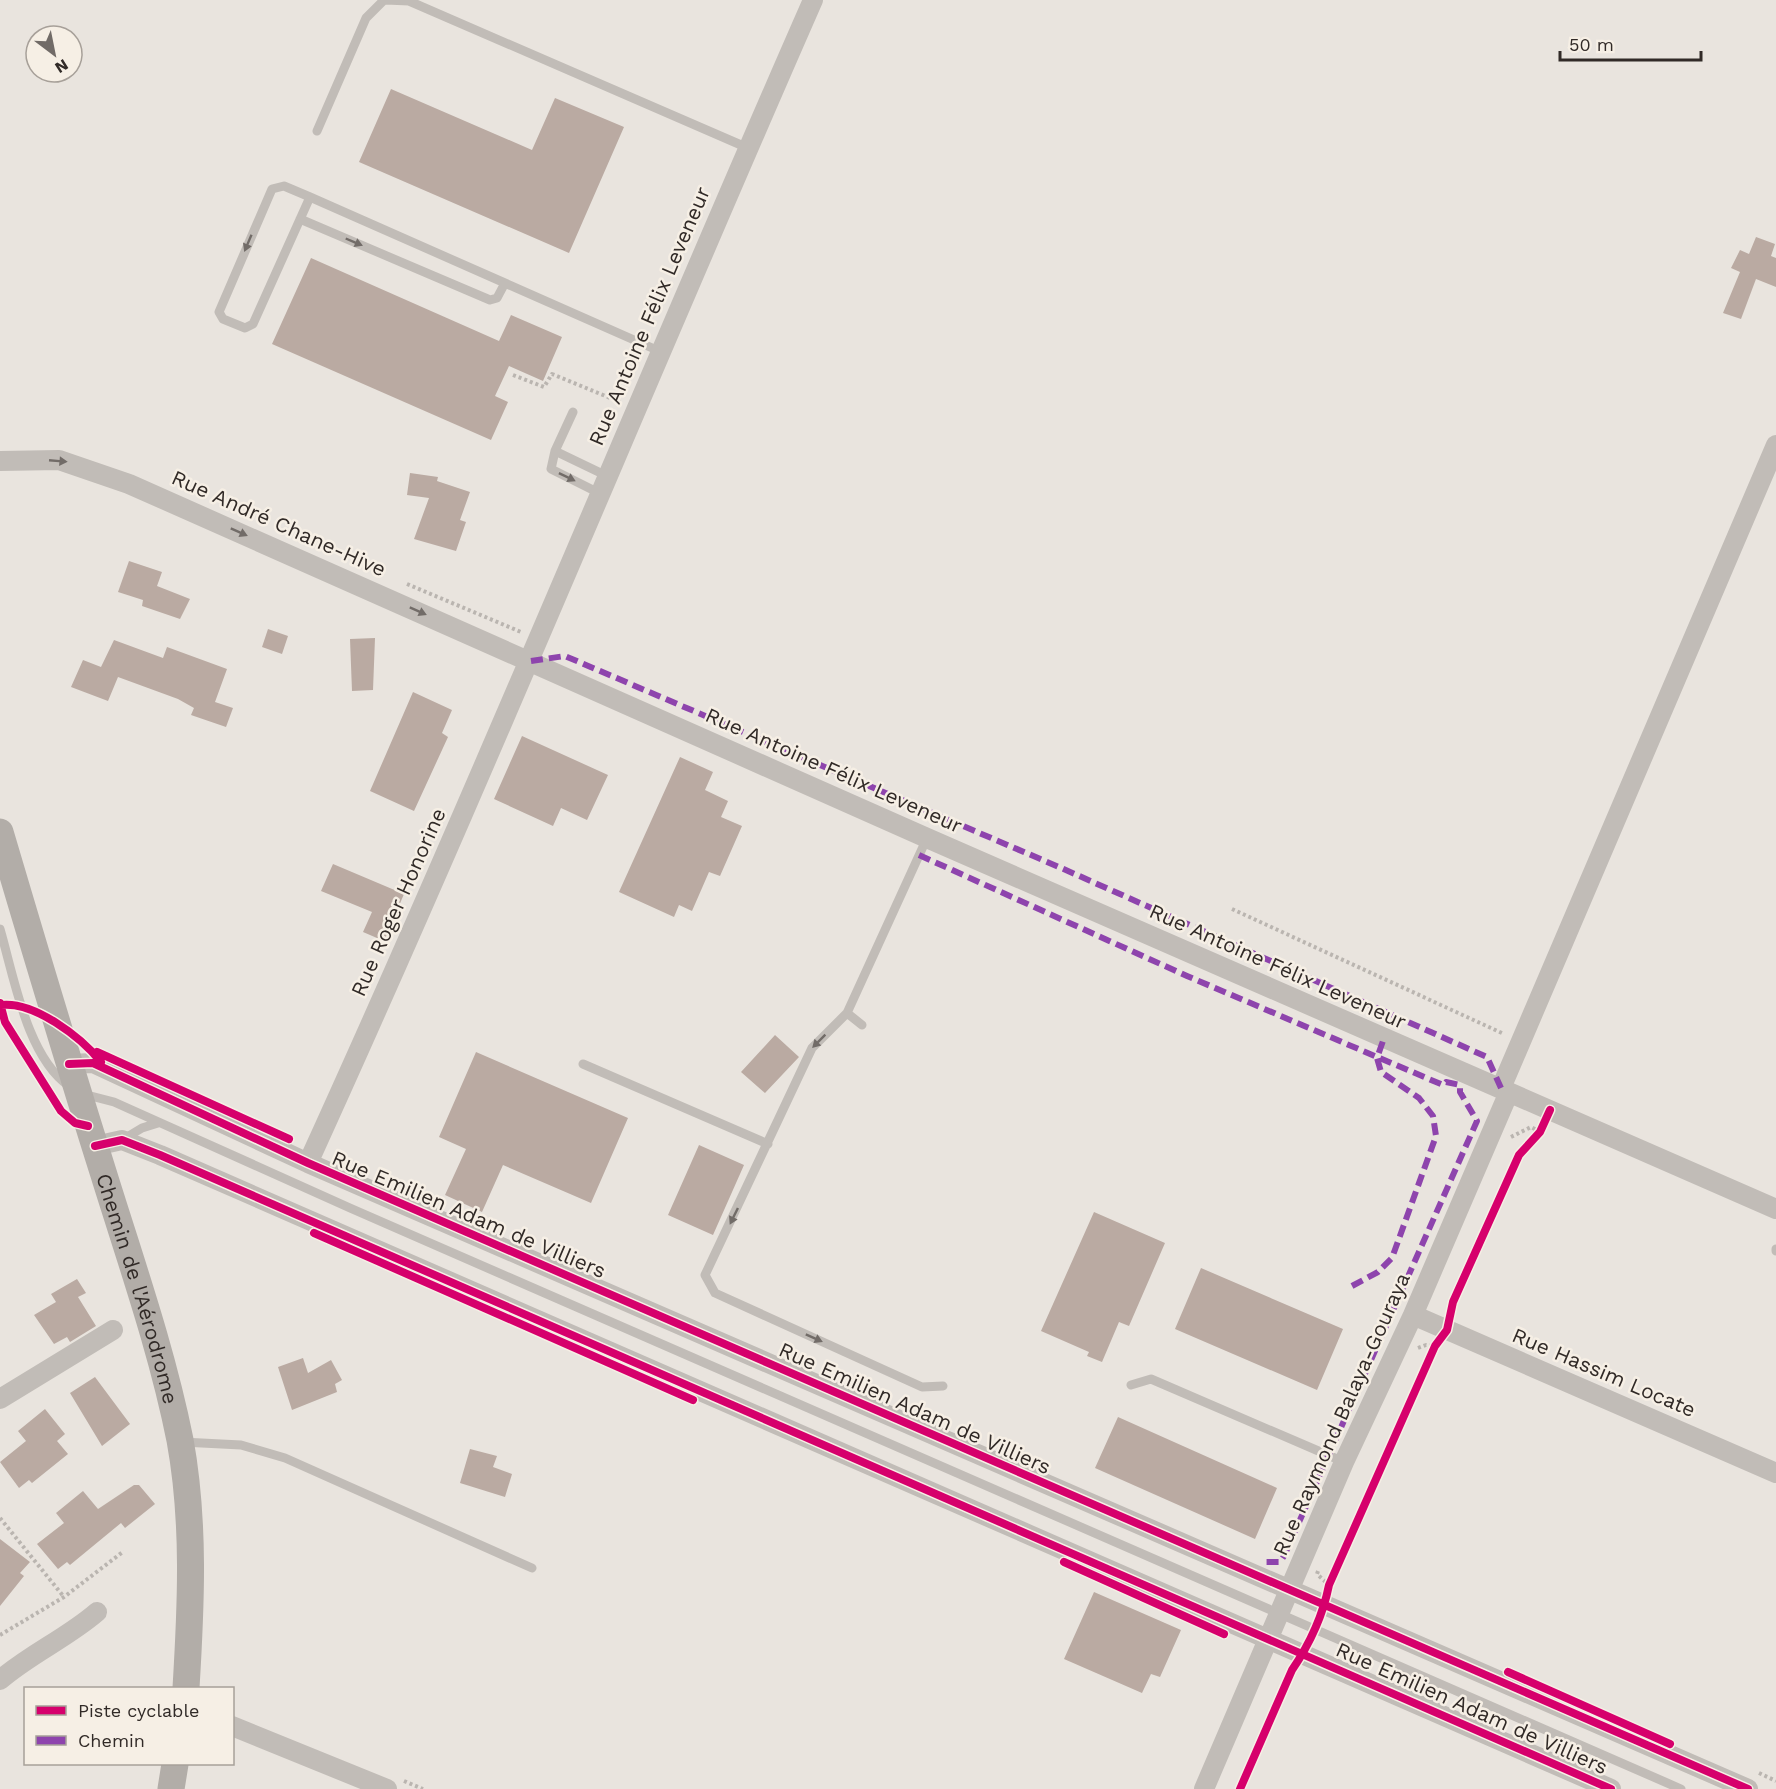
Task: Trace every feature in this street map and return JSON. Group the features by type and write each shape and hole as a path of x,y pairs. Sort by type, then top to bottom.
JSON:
{"main road":[{"name":"Chemin de l'Aérodrome","path":"0,832 69,1064 158,1347 180,1442 190,1529 192,1597 186,1687"},
{"path":"171,1789 175,1765"}],"street":[{"name":"Rue Antoine Félix Leveneur","path":"813,0 659,351 531,661 927,838 1776,1209"},
{"name":"Rue Raymond Balaya-Gouraya","path":"1204,1789 1344,1462 1413,1315 1505,1090 1521,1042 1776,445"},
{"name":"Rue André Chane-Hive","path":"0,461 59,460 80,465 531,661"},
{"name":"Rue Roger Honorine","path":"308,1163 531,661"},
{"name":"Rue Emilien Adam de Villiers","path":"69,1064 93,1063 308,1163 1289,1590 1751,1780"},
{"name":"Rue Emilien Adam de Villiers","path":"122,1140 1611,1789"},
{"path":"95,1146 122,1140"},
{"name":"Rue Hassim Locate","path":"1413,1315 1776,1473"},
{"path":"0,1399 113,1330"},
{"path":"0,1680 13,1669 76,1631 97,1612"},
{"path":"234,1727 387,1789"}],"lane":[{"path":"317,130 366,18 385,0 409,1 748,147"},
{"path":"310,197 253,324 245,328 224,319 219,312 272,189 284,186 310,197 659,351"},
{"path":"300,219 490,300 498,298 505,283"},
{"path":"573,412 555,451 551,469 603,484"},
{"path":"555,451 603,484"},
{"path":"927,838 847,1013 812,1048 705,1275 715,1293 922,1387 943,1386"},
{"path":"0,929 22,1007 42,1057 57,1078 78,1093 114,1102 1680,1789"},
{"path":"847,1013 862,1025"},
{"path":"583,1064 768,1144"},
{"path":"122,1140 142,1128 158,1123"},
{"path":"1131,1385 1151,1379 1344,1462"},
{"path":"180,1442 241,1445 285,1458 532,1568"}],"path":[{"path":"513,375 544,387 552,374 620,402"},
{"path":"1232,909 1521,1042"},
{"path":"1510,1137 1531,1127 1540,1132"},
{"path":"1416,1349 1426,1345 1435,1346"},
{"path":"0,1518 64,1597"},
{"path":"0,1635 64,1597 124,1551"},
{"path":"1322,1563 1317,1574 1329,1585 1340,1590"},
{"path":"1751,1780 1776,1781"},
{"path":"1751,1780 1772,1789"}],"building":[{"path":"391,89 532,150 555,98 624,127 569,253 359,162"},
{"path":"1756,237 1775,244 1771,256 1776,258 1776,287 1756,279 1741,319 1723,313 1740,272 1731,268 1740,250 1749,254"},
{"path":"311,258 499,341 511,315 562,337 543,381 509,366 495,396 508,402 491,440 272,344"},
{"path":"410,473 438,477 437,481 470,492 460,520 466,522 456,551 414,539 429,498 407,495"},
{"path":"129,561 162,572 157,586 190,599 180,619 142,606 143,600 118,592"},
{"path":"268,629 288,636 282,654 262,647"},
{"path":"375,638 373,690 352,691 350,639"},
{"path":"114,640 163,658 167,647 227,669 215,702 233,708 226,727 191,715 194,708 178,699 118,677 108,701 71,687 83,660 101,667"},
{"path":"413,692 452,710 442,733 448,737 414,811 370,791"},
{"path":"522,736 608,775 587,820 561,808 553,826 494,799"},
{"path":"680,757 713,772 705,790 728,801 721,817 742,826 720,876 709,872 692,911 679,905 674,917 619,892"},
{"path":"333,864 404,894 384,941 363,932 372,912 321,891"},
{"path":"775,1035 799,1057 765,1093 741,1072"},
{"path":"476,1052 628,1118 591,1203 503,1165 482,1212 445,1195 466,1149 439,1137"},
{"path":"699,1145 744,1165 713,1235 668,1215"},
{"path":"1094,1212 1165,1243 1129,1326 1119,1322 1102,1362 1087,1356 1089,1352 1041,1331"},
{"path":"1201,1268 1343,1329 1317,1390 1175,1329"},
{"path":"77,1279 86,1293 78,1297 96,1326 70,1342 67,1337 54,1344 34,1315 56,1302 51,1294"},
{"path":"303,1358 308,1373 331,1360 342,1380 335,1384 337,1392 292,1410 278,1367"},
{"path":"95,1377 130,1424 102,1446 70,1393"},
{"path":"45,1409 65,1434 57,1441 68,1454 32,1483 29,1480 19,1488 0,1462 26,1441 18,1431"},
{"path":"1118,1417 1277,1488 1255,1539 1095,1468"},
{"path":"470,1449 497,1456 493,1467 512,1474 505,1497 460,1483"},
{"path":"134,1485 139,1485 155,1504 125,1528 121,1523 70,1565 67,1562 58,1569 37,1544 64,1523 56,1513 83,1491 98,1509"},
{"path":"0,1539 30,1562 20,1573 24,1576 0,1606"},
{"path":"1094,1592 1181,1630 1160,1677 1151,1674 1142,1693 1064,1659"}],"marked path":[{"path":"531,661 565,656 1059,867 1487,1057 1501,1088"},
{"path":"919,855 1187,976 1443,1085 1446,1082 1460,1085 1460,1092 1477,1121 1284,1556 1280,1562 1263,1562"},
{"path":"1352,1286 1378,1272 1392,1258 1436,1136 1433,1116 1419,1098 1381,1072 1377,1058 1384,1038"}],"cycle path":[{"path":"0,1003 5,1022 61,1111 75,1123 88,1126"},
{"path":"1,1005 14,1005 42,1015 82,1042 101,1062"},
{"path":"97,1052 289,1139"},
{"path":"69,1064 93,1063 308,1163 1748,1789"},
{"path":"1240,1789 1292,1670 1315,1629 1329,1585 1435,1346 1447,1330 1453,1302 1519,1155 1540,1132 1550,1110"},
{"path":"95,1146 122,1140 160,1155 1611,1789"},
{"path":"314,1233 693,1400"},
{"path":"1064,1562 1224,1634"},
{"path":"1508,1672 1670,1744"}]}
